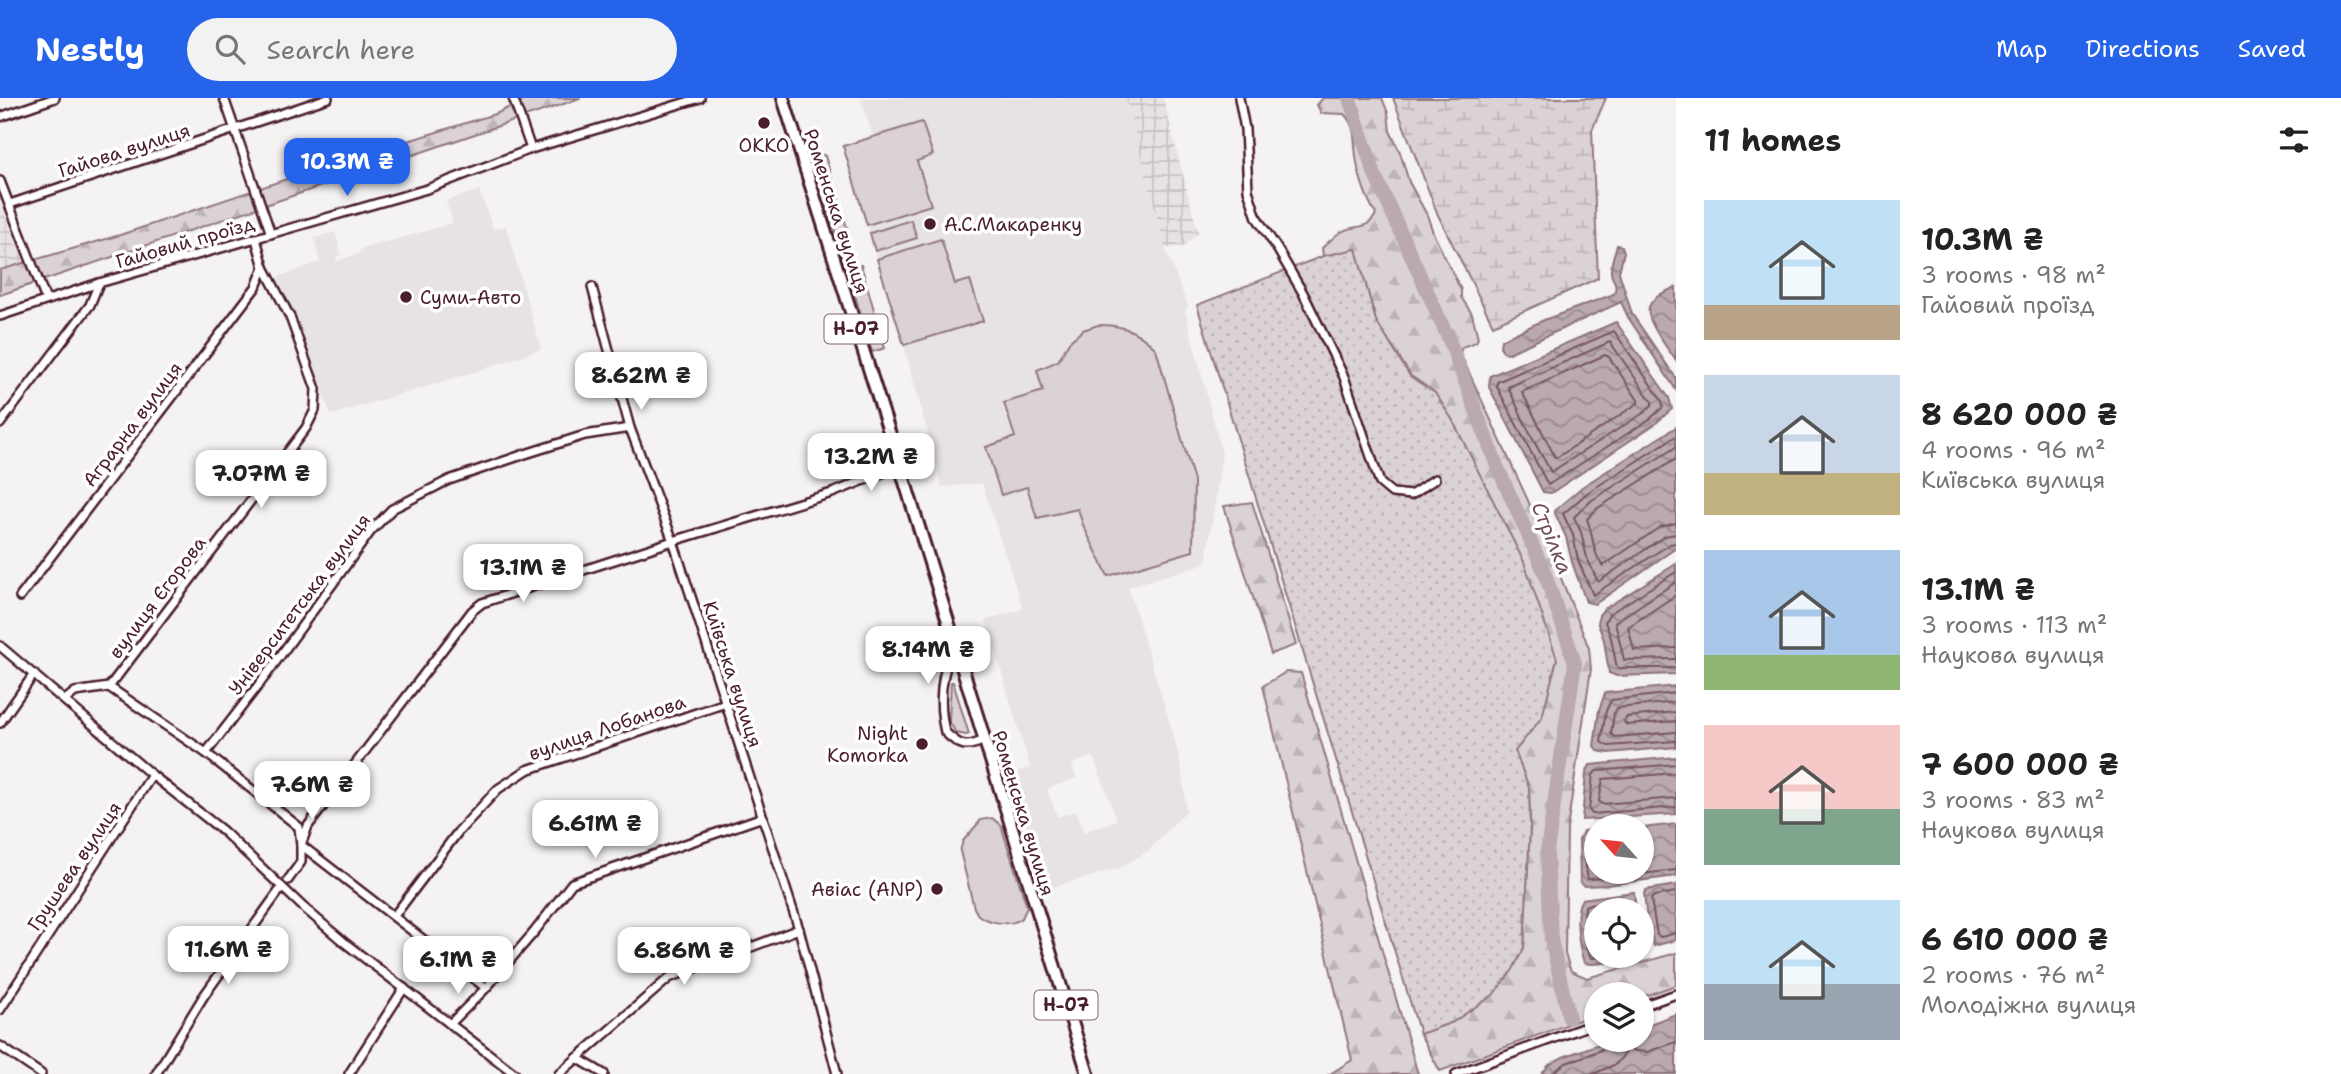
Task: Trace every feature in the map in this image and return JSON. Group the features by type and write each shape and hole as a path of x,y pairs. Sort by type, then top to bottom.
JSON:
{"main road":[{"name":"Роменська вулиця","path":"783,98 1088,1074"}],"street":[{"path":"0,117 55,98"},
{"path":"224,98 271,234"},
{"name":"Гайова вулиця","path":"10,204 328,98"},
{"path":"513,98 531,149"},
{"name":"Гайовий проїзд","path":"0,316 99,283 428,189 531,149 700,98"},
{"path":"1239,98 1245,129 1248,190 1257,218 1303,293 1344,377 1380,483 1392,493 1411,495 1435,479"},
{"path":"0,181 46,300"},
{"name":"вулиця Єгорова","path":"65,701 75,692 108,687 306,428 315,410 316,389 290,317 264,267 257,239"},
{"name":"Аграрна вулиця","path":"20,597 256,287 264,267"},
{"path":"0,424 90,306 99,283"},
{"name":"Київська вулиця","path":"592,287 630,428 673,541 799,929 837,1074"},
{"name":"Університетська вулиця","path":"206,753 267,674 370,531 392,509 449,480 522,455 585,435 630,428"},
{"path":"301,845 308,826 472,611 495,598 832,493 900,466"},
{"path":"954,645 942,688 941,705 945,732 961,744 971,746 984,740"},
{"path":"0,646 152,775 223,831 345,943 515,1074"},
{"path":"0,723 34,674"},
{"path":"108,687 206,753 299,827 301,862 288,880"},
{"name":"вулиця Лобанова","path":"394,916 458,832 498,789 527,770 726,703"},
{"name":"Грушева вулиця","path":"0,1010 152,775"},
{"path":"450,1024 486,988 572,883 763,817"},
{"path":"301,845 486,988"},
{"path":"156,1074 203,996 282,887"},
{"path":"559,1074 669,978 799,929"},
{"path":"349,1074 404,988"},
{"path":"1654,1001 1676,993"},
{"path":"1456,1074 1584,1027"},
{"path":"0,1046 41,1074"},
{"path":"577,1058 604,1074"}],"shaded area":[{"path":"861,98 1126,98 1165,248 1188,306 1185,311 1222,454 1206,563 1128,587 1174,737 1183,776 1186,811 1148,851 1120,868 1046,889 1010,774 1030,767 986,620 1023,609 982,483 942,487 904,345 843,146 873,137","holes":["1129,329 1156,349 1083,525 1078,508 1037,518 1027,487 1001,495 986,447 1015,437 1004,403 1043,391 1069,342","1093,756 1117,820 1084,832 1076,811 1057,817 1047,789 1076,778 1072,764"]},
{"path":"1126,98 1163,98 1198,233 1183,247 1165,248"},
{"name":"Суми-Авто","path":"479,190 493,229 506,226 541,349 331,415 278,277 320,262 314,238 335,232 341,255 336,256 337,261 360,253 359,250 453,223 446,201"},
{"path":"0,202 24,262 0,270"}],"green space":[{"path":"526,98 581,98 0,295 0,270 120,235 302,174 498,113"},
{"path":"1323,98 1382,98 1388,113 1390,131 1409,182 1461,290 1461,297 1472,314 1478,338 1476,342 1462,347 1460,353 1542,531 1589,648 1591,669 1567,829 1565,954 1571,971 1587,978 1623,968 1654,968 1654,959 1676,953 1676,985 1654,993 1654,982 1584,982 1584,1018 1440,1071 1420,1034 1453,1022 1524,948 1530,826 1529,788 1515,751 1542,717 1435,393 1411,376 1376,321 1356,250 1323,256 1322,248 1336,235 1369,223 1376,214 1361,178 1351,124 1344,114 1321,113 1317,105"},
{"path":"1393,98 1606,98 1592,130 1598,278 1493,325 1438,215"},
{"path":"922,122 933,155 917,161 931,205 867,225 843,146"},
{"path":"818,152 825,156 848,231 836,234 826,205 827,196 821,168 812,156"},
{"path":"911,220 917,238 875,251 870,233"},
{"path":"941,239 955,284 970,280 983,321 904,345 877,259"},
{"path":"1356,249 1376,321 1410,376 1435,393 1452,419 1524,562 1557,659 1542,717 1515,751 1529,788 1530,826 1524,948 1512,971 1493,995 1453,1022 1420,1034 1197,305 1323,256"},
{"path":"861,265 885,348 872,352 847,269"},
{"path":"1098,325 1130,330 1156,349 1194,481 1193,551 1108,576 1078,509 1037,518 1027,487 1001,495 986,447 1015,437 1004,403 1043,391 1037,370 1058,361 1069,342 1083,330"},
{"path":"1252,502 1296,645 1271,654 1224,506"},
{"path":"1286,672 1301,673 1418,1074 1330,1074 1352,1060 1263,686"},
{"path":"951,682 969,734 966,735 956,733 949,721"},
{"path":"992,818 1001,825 1027,907 1022,918 1017,921 994,922 978,915 960,851 963,841 981,820"}],"water":[{"path":"1617,245 1622,246 1624,252 1619,272 1632,314 1676,378 1676,390 1621,302 1509,353 1503,352 1500,346 1501,340 1544,320 1614,294 1616,286 1611,267"},
{"path":"1676,287 1676,361 1648,312 1654,300"},
{"path":"1616,322 1669,398 1672,409 1655,424 1551,493 1543,492 1489,387 1490,376"},
{"path":"1676,427 1676,548 1595,604 1586,602 1566,537 1554,511 1582,487"},
{"path":"1676,564 1676,674 1617,676 1609,673 1604,640 1598,624 1599,615 1604,609"},
{"path":"1676,686 1676,747 1608,753 1598,751 1594,746 1599,710 1605,693"},
{"path":"1676,757 1676,814 1584,814 1582,820 1586,773 1590,765"},
{"path":"1676,824 1676,876 1654,879 1654,827"},
{"path":"1583,831 1584,884 1615,884 1584,886 1580,882 1579,840"},
{"path":"1676,885 1676,940 1654,946 1654,898 1645,898 1646,890"},
{"path":"1634,892 1635,898 1589,898"},
{"path":"1584,899 1584,963 1577,921"},
{"path":"1676,1014 1676,1074 1542,1074 1549,1065 1584,1049 1584,1052 1654,1052 1654,1022"}],"waterway":[{"name":"Стрілка","path":"1349,98 1375,175 1450,342 1497,466 1544,571 1575,663 1547,851 1551,939 1569,1018"}],"place":[{"name":"ОККО","path":"764,123"},
{"name":"А.С.Макаренку","path":"930,224"},
{"name":"Суми-Авто","path":"406,297"},
{"name":"Night Komorka","path":"922,744"},
{"name":"Авіас (ANP)","path":"937,889"}]}
